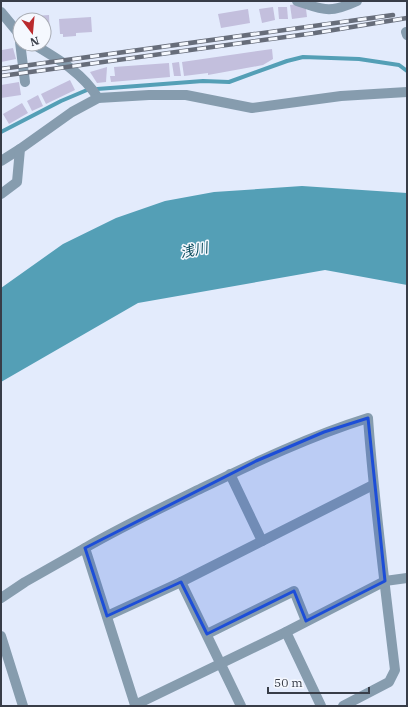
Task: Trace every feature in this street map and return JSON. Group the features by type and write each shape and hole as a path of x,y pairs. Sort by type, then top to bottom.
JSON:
{"street":[{"path":"297,1 319,10 334,10 357,1"},
{"path":"1,12 12,25"},
{"path":"21,52 25,82"},
{"path":"47,52 61,60 89,84 97,96"},
{"path":"1,161 97,96 172,94 203,98 252,108 341,96 407,92"},
{"path":"1,194 18,182 20,149"},
{"path":"1,598 25,582 113,532 230,474 324,432 368,418 373,485 385,580 394,670 389,682 343,706"},
{"path":"230,474 262,541"},
{"path":"107,616 181,582 373,485"},
{"path":"85,548 135,706 220,663 286,632 385,580 407,578"},
{"path":"181,582 242,706"},
{"path":"207,634 294,591 306,621"},
{"path":"286,632 321,706"},
{"path":"1,636 23,706"}],"highlighted area":[{"path":"368,418 385,581 306,621 294,591 207,634 181,582 107,616 85,548 256,461 324,432"}],"water":[{"name":"浅川","path":"302,186 407,193 407,285 325,270 138,303 1,382 1,288 63,244 116,218 165,201 214,192"}],"building":[{"path":"299,4 306,9 307,17 292,19 290,5"},
{"path":"273,7 275,20 262,23 259,9"},
{"path":"278,7 287,7 288,19 279,19"},
{"path":"248,9 250,23 221,28 218,14"},
{"path":"91,17 92,32 76,33 76,36 63,37 63,34 60,34 59,19"},
{"path":"12,48 12,52 14,52 16,59 1,62 2,50"},
{"path":"272,49 273,59 263,65 208,75 208,73 184,76 182,62"},
{"path":"179,62 181,76 174,76 172,63"},
{"path":"169,63 170,77 111,82 110,76 115,76 114,67"},
{"path":"107,67 106,82 97,83 90,72"},
{"path":"70,80 75,90 46,104 41,94"},
{"path":"19,82 21,95 1,98 1,85"},
{"path":"38,95 43,106 32,111 27,101"},
{"path":"22,103 28,113 9,124 3,114"}],"waterway":[{"path":"97,89 203,81 229,82 287,61 303,57 359,59 399,65 407,71"},
{"path":"1,132 61,101 87,90"}],"railway":[{"path":"1,69 393,15"},
{"path":"1,76 315,33 407,18"}]}
